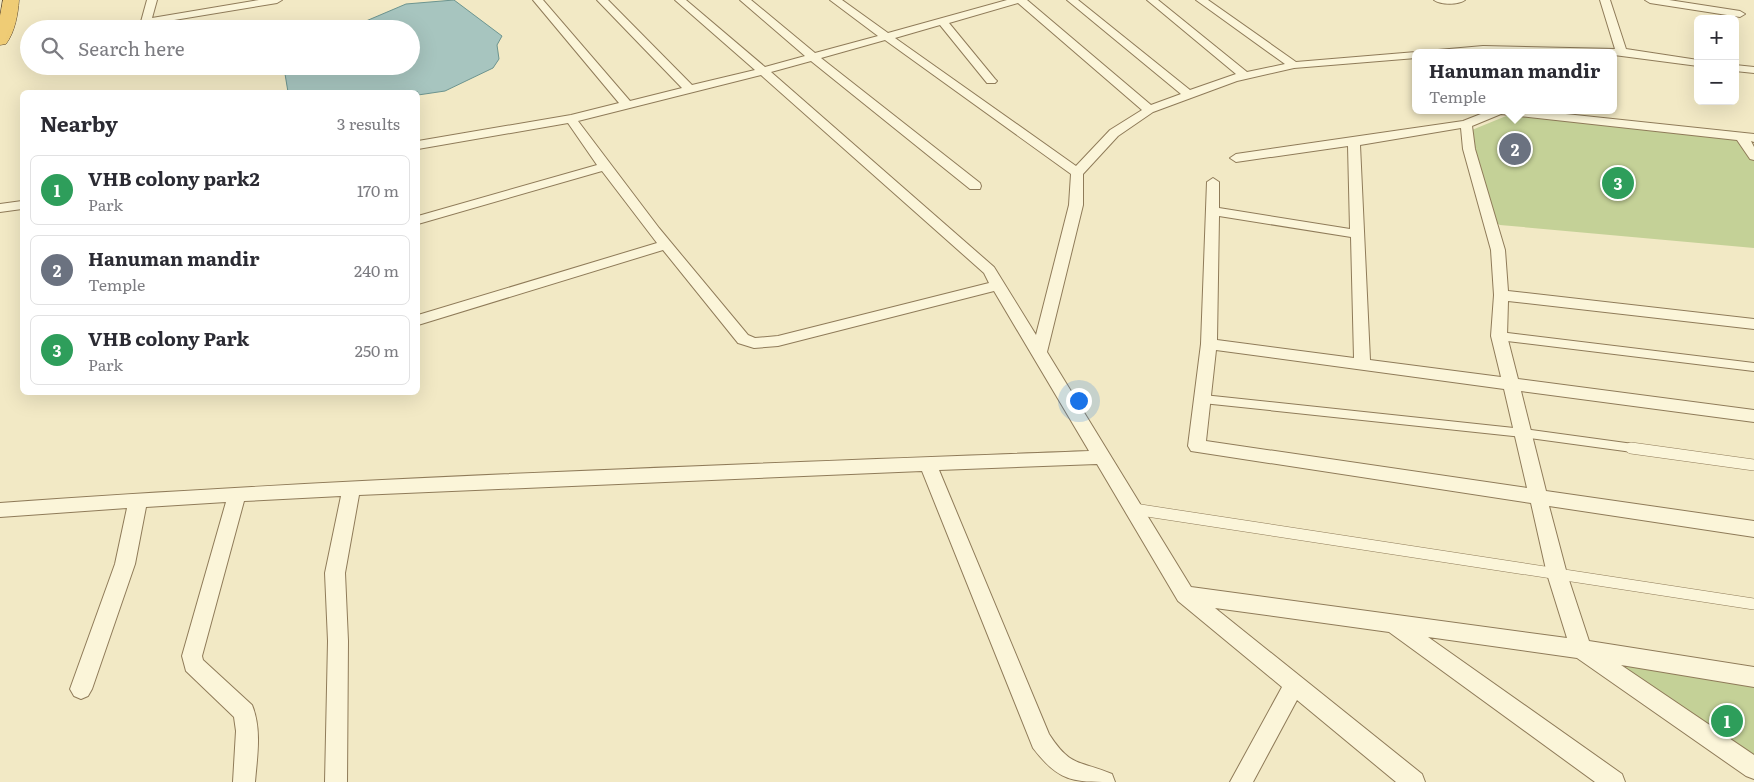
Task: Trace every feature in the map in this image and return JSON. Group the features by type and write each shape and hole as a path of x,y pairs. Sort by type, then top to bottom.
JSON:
{"highway":[{"path":"0,39 9,15 11,0"}],"street":[{"path":"146,20 152,0"},
{"path":"166,20 233,4 277,0"},
{"path":"538,0 627,104"},
{"path":"602,0 689,89"},
{"path":"680,0 763,70 989,270 1185,595 1414,782"},
{"path":"744,0 812,57 975,186"},
{"path":"834,0 1077,173"},
{"path":"420,145 571,119 812,57 1019,0 1149,110"},
{"path":"1072,0 1189,95"},
{"path":"1152,0 1245,76"},
{"path":"1200,0 1294,65"},
{"path":"1439,0 1460,0"},
{"path":"1605,0 1621,52"},
{"path":"1650,0 1740,14"},
{"path":"942,21 991,81"},
{"path":"1617,52 1694,61"},
{"path":"1039,352 1076,204 1077,173 1114,133 1149,110 1245,76 1294,65 1412,55"},
{"path":"1739,68 1754,70"},
{"path":"1236,158 1466,124 1492,114"},
{"path":"1539,114 1754,138"},
{"path":"571,119 604,167 665,245 743,339 754,343 778,340 998,285"},
{"path":"1466,124 1469,149 1498,250 1501,294 1499,336 1557,574 1581,649 1754,768"},
{"path":"1741,136 1754,156"},
{"path":"1354,142 1362,364"},
{"path":"420,219 604,167"},
{"path":"1213,182 1209,344 1197,446 1754,529"},
{"path":"0,208 20,205"},
{"path":"1212,211 1357,234"},
{"path":"420,319 665,245"},
{"path":"1501,294 1754,324"},
{"path":"1209,344 1754,416"},
{"path":"0,510 351,488 1102,457"},
{"path":"928,464 1041,741 1052,759 1065,769 1104,782"},
{"path":"336,782 338,641 335,573 351,488"},
{"path":"237,494 192,656 193,664 244,712 247,731 244,782"},
{"path":"81,689 125,564 138,500"},
{"path":"1185,595 1581,649 1754,677"},
{"path":"1394,624 1614,782"},
{"path":"1241,782 1294,685"}],"lane":[{"path":"1499,336 1754,367"},
{"path":"1203,400 1523,433 1754,465"},
{"path":"1134,509 1754,604"}],"green space":[{"path":"1511,114 1539,114 1733,131 1754,161 1754,248 1500,225 1488,218 1467,132"},
{"path":"1618,661 1754,684 1754,759 1632,675"}],"water":[{"path":"454,0 502,36 497,45 499,59 493,68 445,91 420,95 420,90 288,90 285,75 420,75 420,20 368,20 406,4"}],"place":[{"name":"Hanuman mandir","path":"1515,149"},
{"name":"VHB colony Park","path":"1618,183"},
{"name":"VHB colony park2","path":"1727,721"}]}
